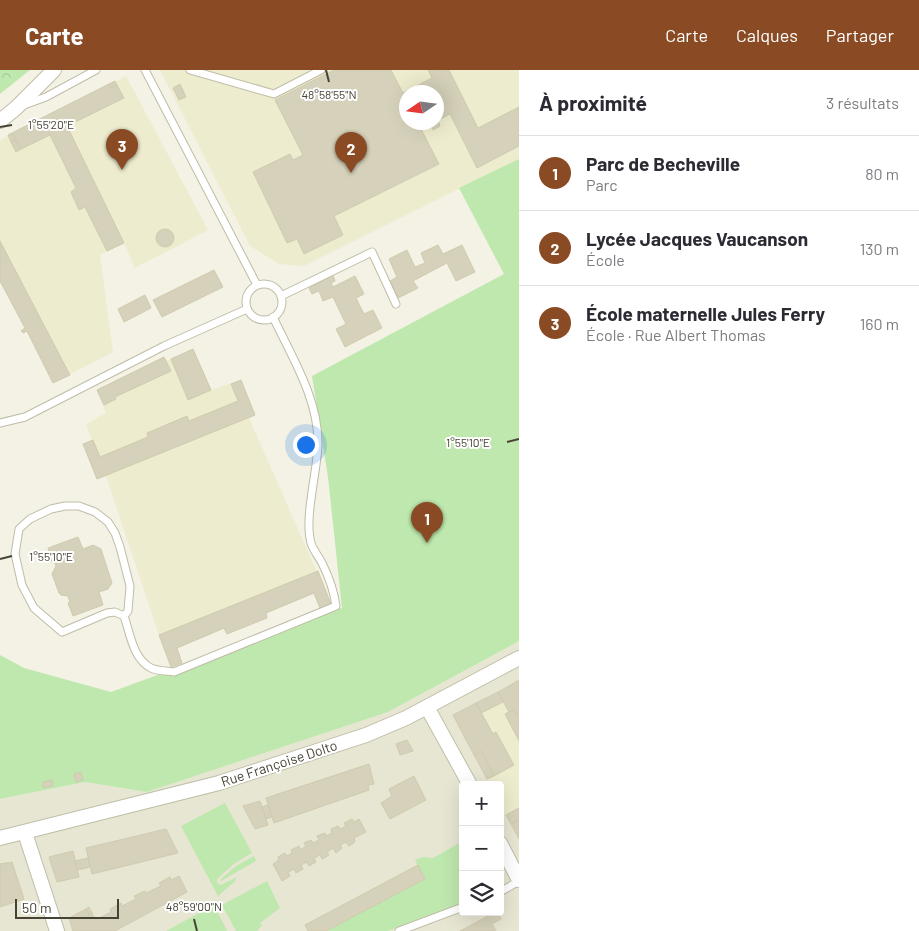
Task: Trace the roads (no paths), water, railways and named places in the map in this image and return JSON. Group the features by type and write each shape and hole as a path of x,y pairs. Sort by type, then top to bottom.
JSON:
{"street":[{"path":"0,121 16,108 54,70"},
{"name":"Rue Françoise Dolto","path":"0,838 219,783 366,735 427,707 519,658"},
{"path":"427,707 468,781"},
{"path":"25,833 57,931"},
{"path":"504,851 519,880"}],"lane":[{"path":"16,108 46,98 96,70"},
{"path":"145,70 257,285"},
{"path":"190,70 274,94 321,70"},
{"path":"281,296 372,252 396,304"},
{"path":"263,284 274,287 281,296 281,308 273,317 261,320 251,314 246,303 249,292 257,285 263,284"},
{"path":"0,424 25,417 164,346 248,309"},
{"path":"124,616 128,611 130,586 116,533 108,522 95,512 79,506 65,506 51,509 30,519 19,529 15,554 22,585 34,608 62,632 107,613 115,612 124,616 141,661 152,668 174,672 336,606 334,592 322,563 311,544 310,522 318,443 316,415 310,397 273,317"},
{"path":"504,889 519,880"},
{"path":"399,931 459,908"}],"place":[{"name":"École maternelle Jules Ferry","path":"122,170"},
{"name":"Lycée Jacques Vaucanson","path":"351,173"},
{"name":"Parc de Becheville","path":"427,543"}]}
